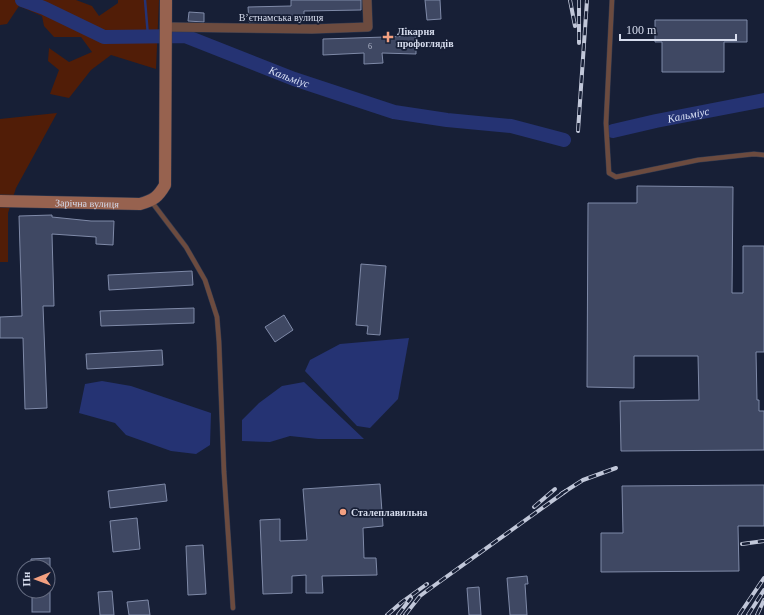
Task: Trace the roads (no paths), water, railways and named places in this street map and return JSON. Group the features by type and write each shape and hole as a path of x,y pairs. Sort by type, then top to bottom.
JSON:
{"street":[{"path":"151,201 160,195 165,185 166,0"},
{"name":"В’єтнамська вулиця","path":"167,27 312,29 368,27 367,0"},
{"name":"Зарічна вулиця","path":"0,201 123,204 140,204 151,201"}],"lane":[{"path":"612,0 606,122 609,173 616,176 698,160 754,154 764,155"},
{"path":"151,201 186,247 205,280 217,317 224,472 233,608"}],"water":[{"path":"409,338 398,399 370,428 357,426 305,371 310,360 340,344"},
{"path":"102,381 131,386 211,413 210,445 196,454 171,451 126,435 115,423 79,413 85,384"},
{"path":"304,382 364,439 318,439 290,436 270,442 242,441 242,420 259,403 282,386"}],"waterway":[{"name":"Кальміус","path":"22,0 44,8 104,37 185,36 294,79 394,112 447,120 511,126 564,140"},
{"path":"145,0 148,36"},
{"name":"Кальміус","path":"613,131 764,100"}],"railway":[{"path":"570,0 575,26"},
{"path":"579,0 579,43"},
{"path":"578,131 587,0"},
{"path":"561,494 583,480 616,468"},
{"path":"534,507 555,489"},
{"path":"405,615 420,596 566,491"},
{"path":"742,544 764,541"},
{"path":"739,615 764,578"},
{"path":"387,615 427,584"},
{"path":"748,615 764,590"},
{"path":"398,615 411,598"},
{"path":"757,615 764,600"}],"place":[{"name":"Лікарня профоглядів","path":"388,37"},
{"name":"Сталеплавильна","path":"343,512"}]}
